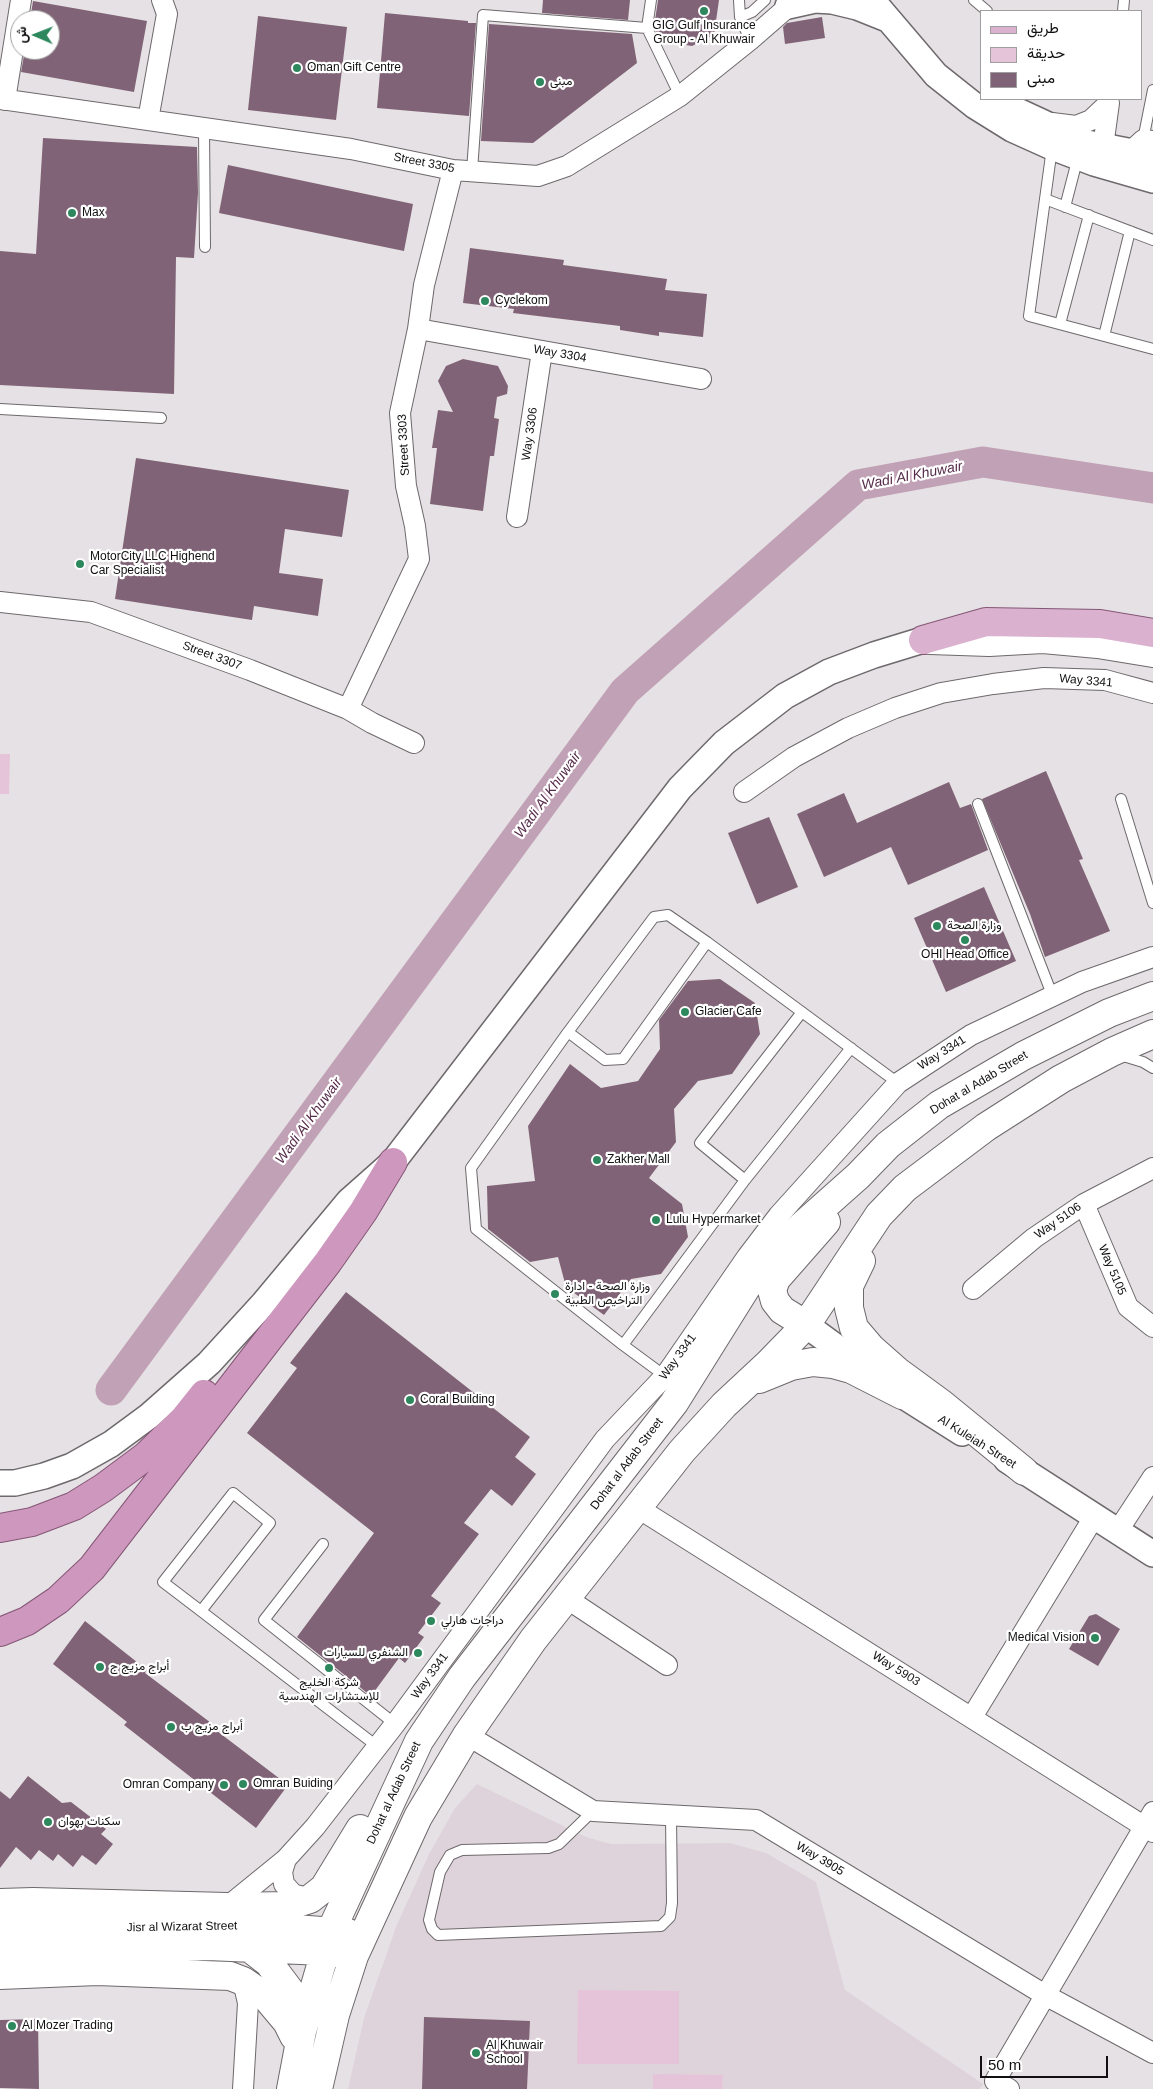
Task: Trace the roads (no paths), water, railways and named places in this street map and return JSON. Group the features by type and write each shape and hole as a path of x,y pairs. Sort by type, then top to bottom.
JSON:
{"highway":[{"path":"0,1632 27,1621 58,1600 92,1568 328,1262 363,1212 393,1162"},
{"path":"0,1528 32,1522 74,1506 103,1488 146,1456 184,1419 337,1234 393,1162"}],"main road":[{"path":"924,640 986,622 1100,624 1153,633"},
{"path":"924,640 989,642 1043,639 1098,644 1153,653"},
{"name":"Dohat al Adab Street","path":"292,2082 302,2031 328,1941 419,1741 462,1677 674,1403 749,1283 777,1248 858,1176 888,1145 939,1105 1023,1056 1110,1013 1153,996"},
{"path":"806,1247 787,1282 786,1290 790,1297 796,1300 804,1300 812,1294 854,1237 905,1188 986,1126 1061,1079 1112,1052 1153,1034"},
{"path":"806,1325 782,1310 774,1301 772,1290 776,1279 806,1247 858,1176"},
{"path":"318,2089 335,2015 359,1946 418,1818 467,1736 533,1640 682,1451 724,1405 806,1325 879,1215"},
{"path":"879,1215 849,1286 848,1308 854,1328 871,1348 897,1371 942,1404 1024,1471"},
{"path":"744,1386 791,1366 812,1362 851,1368 902,1395"},
{"path":"0,1903 33,1902 227,1907 288,1906 310,1899 324,1888 356,1837 383,1785 419,1741"},
{"name":"Jisr al Wizarat Street","path":"0,1932 51,1928 255,1926 359,1946"},
{"name":"Jisr al Wizarat Street","path":"0,1958 63,1951 246,1946 328,1941"},
{"path":"246,1946 269,1963 290,1991 294,2005 288,2025 292,2082"},
{"path":"0,1976 97,1971 230,1976 242,1981 266,1997 288,2025"}],"street":[{"path":"2,99 21,0"},
{"path":"148,120 167,14 162,0"},
{"path":"872,0 936,75 975,106 1012,129 1052,147 1153,180"},
{"path":"785,2 832,1 857,7 893,24 980,90"},
{"name":"Street 3305","path":"2,99 351,149 462,170 538,176 567,166 680,96 750,40 785,2"},
{"path":"994,100 1038,122 1087,143 1102,147 1145,148"},
{"path":"1038,122 1076,126 1091,120 1110,101"},
{"path":"1102,147 1110,101"},
{"name":"Street 3303","path":"348,709 419,559 416,526 406,486 400,413 418,329 424,285 462,170"},
{"name":"Way 3304","path":"418,329 701,379"},
{"name":"Way 3306","path":"517,517 542,351"},
{"name":"Street 3307","path":"0,602 91,612 250,670 348,709 414,743"},
{"path":"0,1483 16,1483 34,1479 72,1466 111,1444 149,1416 209,1362 262,1304 349,1201 393,1162 680,788 724,743 785,696 829,672 874,655 924,640"},
{"name":"Way 3341","path":"744,792 794,757 848,728 895,708 941,693 992,684 1044,678 1105,680 1153,693"},
{"name":"Way 3341","path":"227,1907 286,1859 315,1827 378,1747 605,1438 665,1376 747,1257 780,1215 898,1082 971,1035 1053,998 1082,982 1153,957"},
{"name":"Way 5106","path":"973,1289 1034,1238 1084,1204 1153,1168"},
{"name":"Way 5105","path":"1084,1204 1128,1307 1153,1327"},
{"name":"Al Kuleiah Street","path":"806,1325 902,1395 1153,1554"},
{"path":"605,1438 629,1463"},
{"path":"1117,1532 1153,1477"},
{"name":"Way 5903","path":"638,1508 972,1717 1150,1823"},
{"path":"972,1717 1094,1517"},
{"path":"566,1598 667,1665"},
{"name":"Way 3905","path":"467,1736 593,1811 756,1820 1045,1995 1153,2053"},
{"path":"998,2086 1045,1995 1150,1823"},
{"path":"286,1859 282,1872 284,1884 293,1894 310,1899"},
{"path":"242,1981 248,2003 243,2089"},
{"path":"246,2031 255,2020 267,2015 288,2025"}],"lane":[{"path":"651,0 647,28 680,96"},
{"path":"739,0 740,17 750,40"},
{"path":"974,0 987,10"},
{"path":"740,17 785,2"},
{"path":"462,170 483,16 647,28"},
{"path":"1145,148 1153,90"},
{"path":"204,128 205,247"},
{"path":"1052,147 1029,316 1153,349"},
{"path":"1065,207 1078,157"},
{"path":"1045,199 1153,240"},
{"path":"1060,324 1089,215"},
{"path":"1104,336 1130,231"},
{"path":"0,409 161,418"},
{"path":"1121,799 1153,903"},
{"path":"978,804 1053,998"},
{"path":"665,1376 476,1229 471,1168 568,1032 654,917 668,915 898,1082"},
{"path":"568,1032 605,1060 623,1059 707,942"},
{"path":"745,1180 700,1143 802,1012"},
{"path":"623,1345 745,1180 851,1048"},
{"path":"1112,1052 1143,1062 1153,1068"},
{"path":"201,1611 270,1523 233,1493 163,1582 378,1747"},
{"path":"323,1544 264,1620 395,1724"},
{"path":"593,1811 559,1844 548,1848 462,1850 450,1855 440,1872 429,1920 432,1930 438,1935 661,1926 670,1918 672,1903 671,1816"}],"waterway":[{"name":"Wadi Al Khuwair","path":"111,1390 625,691 858,485 983,462 1153,488"}],"place":[{"name":"GIG Gulf Insurance Group - Al Khuwair","path":"704,11"},
{"name":"Oman Gift Centre","path":"297,68"},
{"name":"مبنى","path":"540,82"},
{"name":"Max","path":"72,213"},
{"name":"Cyclekom","path":"485,301"},
{"name":"MotorCity LLC Highend Car Specialist","path":"80,564"},
{"name":"وزارة الصحة","path":"937,926"},
{"name":"OHI Head Office","path":"965,940"},
{"name":"Glacier Cafe","path":"685,1012"},
{"name":"Zakher Mall","path":"597,1160"},
{"name":"Lulu Hypermarket","path":"656,1220"},
{"name":"وزارة الصحة - ادارة التراخيص الطبية","path":"555,1294"},
{"name":"Coral Building","path":"410,1400"},
{"name":"دراجات هارلي","path":"431,1621"},
{"name":"Medical Vision","path":"1095,1638"},
{"name":"الشنفري للسيارات","path":"418,1653"},
{"name":"أبراج مزيج ج","path":"100,1667"},
{"name":"شركة الخليج للإستشارات الهندسية","path":"329,1668"},
{"name":"أبراج مزيج ب","path":"171,1727"},
{"name":"Omran Buiding","path":"243,1784"},
{"name":"Omran Company","path":"224,1785"},
{"name":"سكنات بهوان","path":"48,1822"},
{"name":"Al Mozer Trading","path":"12,2026"},
{"name":"Al Khuwair School","path":"476,2053"}]}
